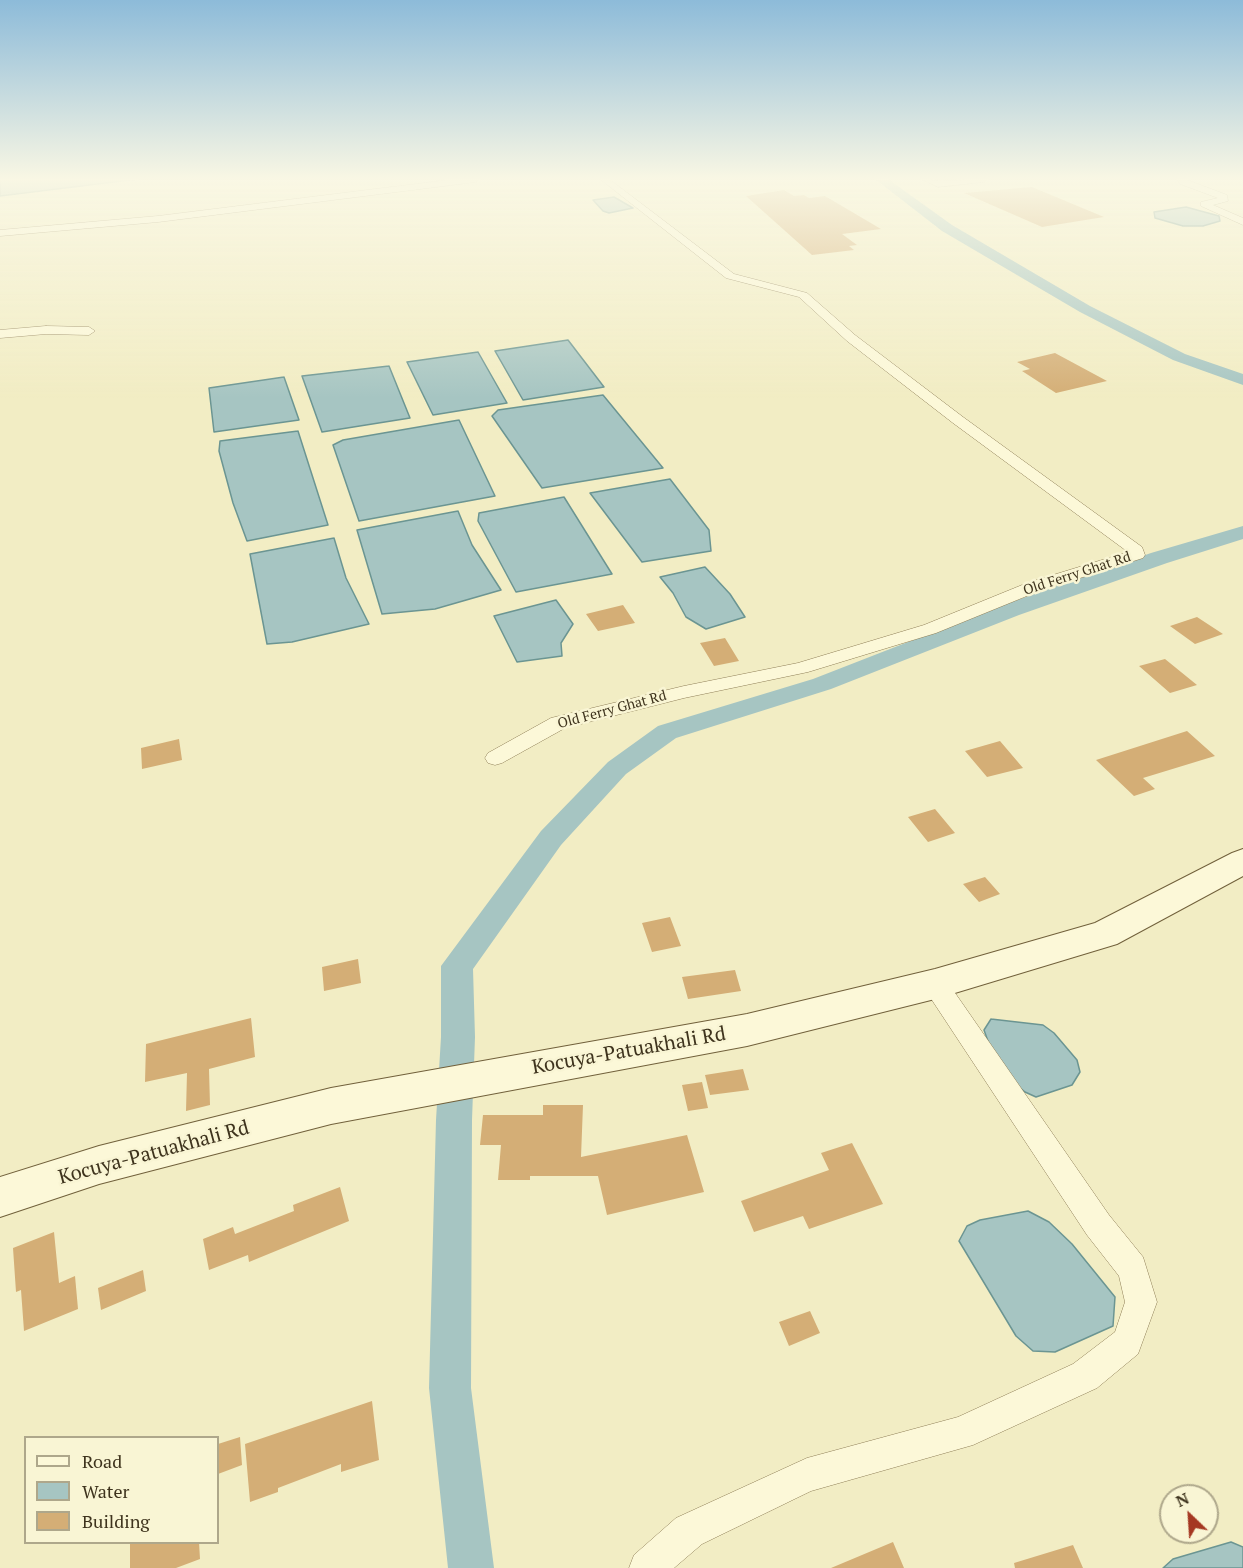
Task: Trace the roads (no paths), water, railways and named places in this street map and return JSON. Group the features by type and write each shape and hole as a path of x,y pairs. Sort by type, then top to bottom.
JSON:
{"main road":[{"name":"Kocuya-Patuakhali Rd","path":"0,1197 111,1162 331,1106 747,1030 935,984 1105,934 1243,861"}],"street":[{"name":"Old Ferry Ghat Rd","path":"495,758 558,723 684,692 801,668 930,629 1033,587 1137,555 1136,550 958,420 851,338 803,295 730,276 699,252"},
{"path":"0,334 46,330 89,331"},
{"path":"647,1568 689,1531 807,1475 961,1433 1085,1376 1126,1342 1141,1302 1132,1268 1098,1225 935,984"}],"water":[{"path":"568,340 604,387 523,400 495,351"},
{"path":"478,352 507,403 433,415 407,362"},
{"path":"389,366 410,418 322,432 302,376"},
{"path":"284,377 299,420 214,432 209,388"},
{"path":"603,395 663,468 542,488 492,416 498,410"},
{"path":"459,420 495,496 359,521 333,445 343,440"},
{"path":"298,431 328,525 247,541 233,503 219,451 220,441"},
{"path":"670,479 709,530 711,551 642,562 590,493"},
{"path":"564,497 612,574 516,592 478,521 479,513"},
{"path":"458,511 472,545 501,590 435,609 382,614 357,530"},
{"path":"334,538 346,578 369,624 292,642 267,644 250,554"},
{"path":"705,567 730,594 745,617 706,629 686,617 673,593 660,577"},
{"path":"556,600 573,624 561,643 562,656 517,662 494,616"},
{"path":"991,1019 1043,1025 1054,1033 1077,1060 1080,1072 1072,1085 1036,1097 1025,1092 1013,1082 989,1044 984,1030"},
{"path":"1028,1211 1049,1222 1072,1244 1115,1297 1113,1326 1055,1352 1033,1351 1016,1336 959,1241 967,1226 980,1220"},
{"path":"1231,1542 1243,1547 1243,1568 1163,1568 1173,1559"}],"waterway":[{"path":"988,252 1085,309 1179,357 1243,380"},
{"path":"471,1568 450,1388 454,1120 458,1037 457,966 551,838 617,768 667,732 822,684 1011,610 1159,558 1243,532"}]}
